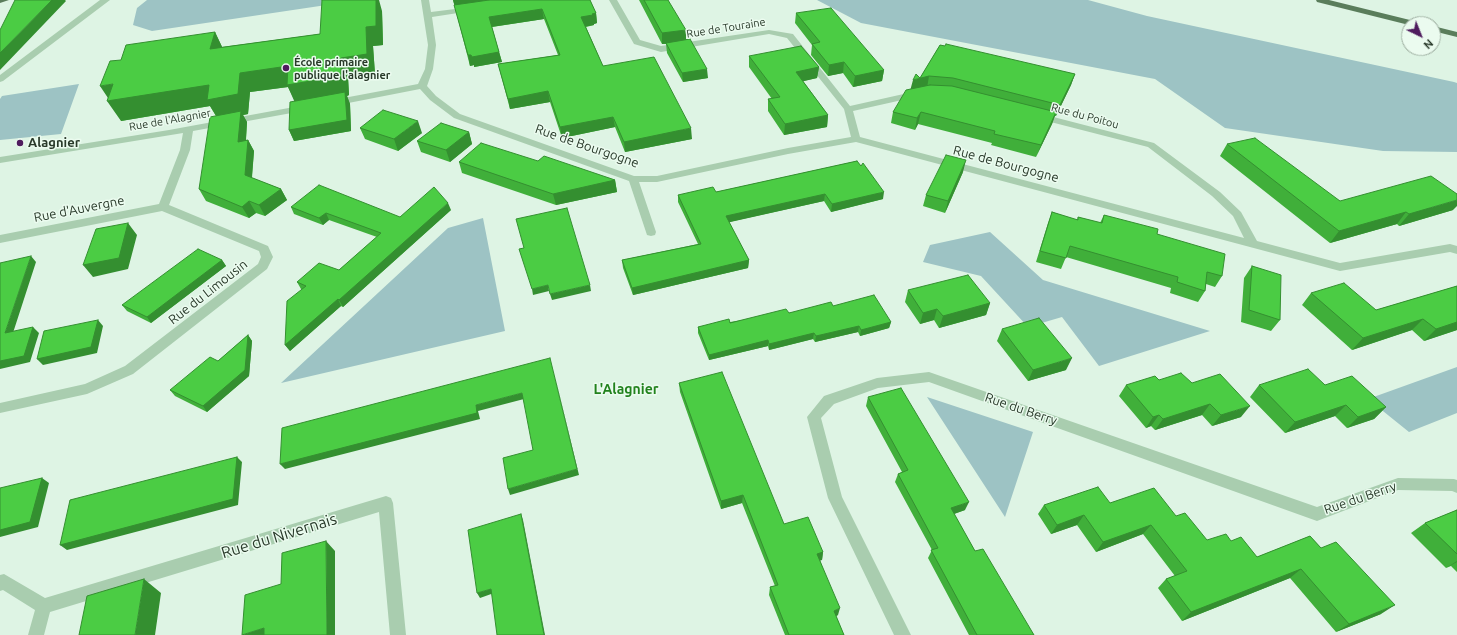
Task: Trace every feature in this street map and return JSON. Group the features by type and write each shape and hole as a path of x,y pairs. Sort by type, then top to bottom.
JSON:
{"main road":[{"path":"0,1 5,0"},
{"path":"1320,0 1401,20"},
{"path":"1441,30 1457,34"}],"street":[{"path":"0,79 96,2 106,0"},
{"path":"422,86 429,69 432,45 425,0"},
{"name":"Rue de Touraine","path":"613,0 637,42 661,49 769,32 790,36 848,109 856,139"},
{"path":"428,15 481,8"},
{"name":"Rue de l'Alagnier","path":"0,160 189,129 422,86"},
{"name":"Rue de Bourgogne","path":"422,86 433,98 457,116 634,179 657,179 788,151 856,139 1340,267 1450,248 1457,250"},
{"path":"848,109 927,92"},
{"name":"Rue du Poitou","path":"1028,113 1151,145 1216,194 1237,214 1253,244"},
{"path":"163,207 185,150 189,129"},
{"path":"634,179 652,232"},
{"name":"Rue d'Auvergne","path":"0,238 163,207"},
{"name":"Rue du Limousin","path":"0,408 87,389 129,370 263,266 267,257 264,249 163,207"},
{"name":"Rue du Berry","path":"903,635 835,498 814,417 829,400 877,384 929,377 1317,514 1398,484 1454,485 1457,487"},
{"name":"Rue du Nivernais","path":"44,606 386,503 398,635"},
{"path":"0,583 4,582 44,606 36,635"}],"shaded area":[{"path":"147,0 360,0 152,31 133,25 137,8"},
{"path":"817,0 1088,0 1147,16 1454,82 1457,83 1457,152 1383,151 1225,128 1155,79 861,23"},
{"path":"79,84 61,134 0,140 0,99 2,96"},
{"path":"483,218 505,331 281,383 448,228"},
{"path":"990,232 1043,280 1210,331 1099,366 1062,317 1028,327 981,276 923,262 930,245"},
{"path":"1457,367 1457,413 1409,432 1368,399"},
{"path":"927,397 1033,432 1005,517"}],"building":[{"path":"15,0 52,0 0,53 0,30"},
{"path":"322,0 376,0 376,26 366,27 367,54 341,58 341,76 287,85 288,66 240,73 238,94 207,100 209,85 107,101 113,84 100,86 110,61 121,60 126,45 215,32 210,49 320,34"},
{"path":"489,0 590,0 596,13 581,17 603,66 654,57 691,128 624,142 613,117 560,127 548,91 508,99 498,64 560,55 542,9 489,17 499,52 472,57 471,55 468,55 454,5"},
{"path":"644,0 668,0 686,30 662,33"},
{"path":"831,8 884,70 855,76 844,62 829,65 812,44 820,42 796,13"},
{"path":"690,39 707,69 682,73 666,43"},
{"path":"946,44 1075,74 1060,105 953,78 929,76 913,80 916,74 920,78 940,45 945,46"},
{"path":"801,46 819,67 796,72 828,115 785,124 768,99 780,97 749,56"},
{"path":"930,85 952,86 1056,112 1041,145 994,134 995,131 921,112 917,118 893,112 906,90"},
{"path":"345,92 347,120 289,130 290,102"},
{"path":"383,110 418,121 394,139 360,128"},
{"path":"241,111 238,142 248,140 245,175 281,189 259,205 249,201 242,207 199,189 210,117"},
{"path":"441,123 469,132 446,150 417,141"},
{"path":"1255,138 1340,201 1431,176 1457,194 1457,200 1409,214 1406,212 1339,231 1227,144"},
{"path":"481,143 538,161 544,156 615,180 553,194 459,162"},
{"path":"946,155 966,160 948,201 926,195"},
{"path":"857,161 861,166 863,163 884,192 832,204 825,194 726,216 749,260 632,288 622,260 701,244 678,195 713,187 716,192"},
{"path":"319,185 400,217 434,187 448,203 339,300 338,299 285,345 287,301 306,286 297,282 319,263 339,270 381,233 326,213 319,218 291,207"},
{"path":"567,208 590,285 550,294 548,285 532,289 519,249 524,248 516,219"},
{"path":"1052,212 1078,220 1078,217 1102,223 1104,215 1158,229 1157,234 1225,254 1222,276 1207,272 1205,291 1177,282 1178,277 1070,246 1066,258 1040,251"},
{"path":"128,223 119,258 83,265 96,229"},
{"path":"198,249 222,260 147,317 122,305"},
{"path":"31,256 5,333 33,327 24,356 0,361 0,263"},
{"path":"1252,266 1281,275 1280,320 1249,310"},
{"path":"968,275 990,303 943,316 937,309 923,313 908,290"},
{"path":"1344,283 1376,310 1457,286 1457,322 1436,329 1423,319 1363,338 1311,293"},
{"path":"874,295 891,322 861,330 859,326 816,336 814,333 769,344 768,340 709,355 698,327 729,319 730,323 786,309 789,313 831,302 833,306"},
{"path":"1039,318 1072,358 1033,370 1002,329"},
{"path":"98,320 91,347 37,359 44,331"},
{"path":"248,335 245,370 203,406 170,390 210,357 218,361"},
{"path":"550,358 577,469 508,489 503,458 533,450 522,393 476,405 477,413 280,464 282,428"},
{"path":"1308,369 1325,385 1352,376 1386,407 1358,417 1346,405 1295,422 1259,385"},
{"path":"722,372 784,524 808,517 823,552 817,554 840,608 834,611 844,635 789,635 770,587 778,585 743,495 721,501 679,383"},
{"path":"1181,373 1192,383 1220,374 1250,406 1221,415 1210,404 1163,419 1159,415 1153,417 1126,385 1155,376 1159,380"},
{"path":"901,388 969,502 951,508 975,551 983,549 1034,635 977,635 931,550 938,548 898,474 908,470 868,397"},
{"path":"237,457 233,499 60,545 70,500"},
{"path":"42,478 30,522 0,530 0,488"},
{"path":"1098,487 1110,503 1154,488 1176,516 1185,513 1207,540 1226,534 1231,541 1241,537 1257,557 1310,536 1321,548 1336,542 1395,605 1349,624 1301,569 1191,612 1166,579 1187,571 1151,525 1103,542 1084,515 1057,525 1044,505"},
{"path":"1457,510 1457,554 1425,523"},
{"path":"521,514 544,635 497,635 491,589 477,593 468,530"},
{"path":"326,541 327,635 264,635 264,628 242,635 245,595 281,584 282,553"},
{"path":"144,579 135,635 79,635 87,596"}],"place":[{"name":"École primaire publique l'alagnier","path":"286,68"},
{"name":"Alagnier","path":"20,143"}],"district":[{"name":"L'Alagnier","path":"626,389"}]}
